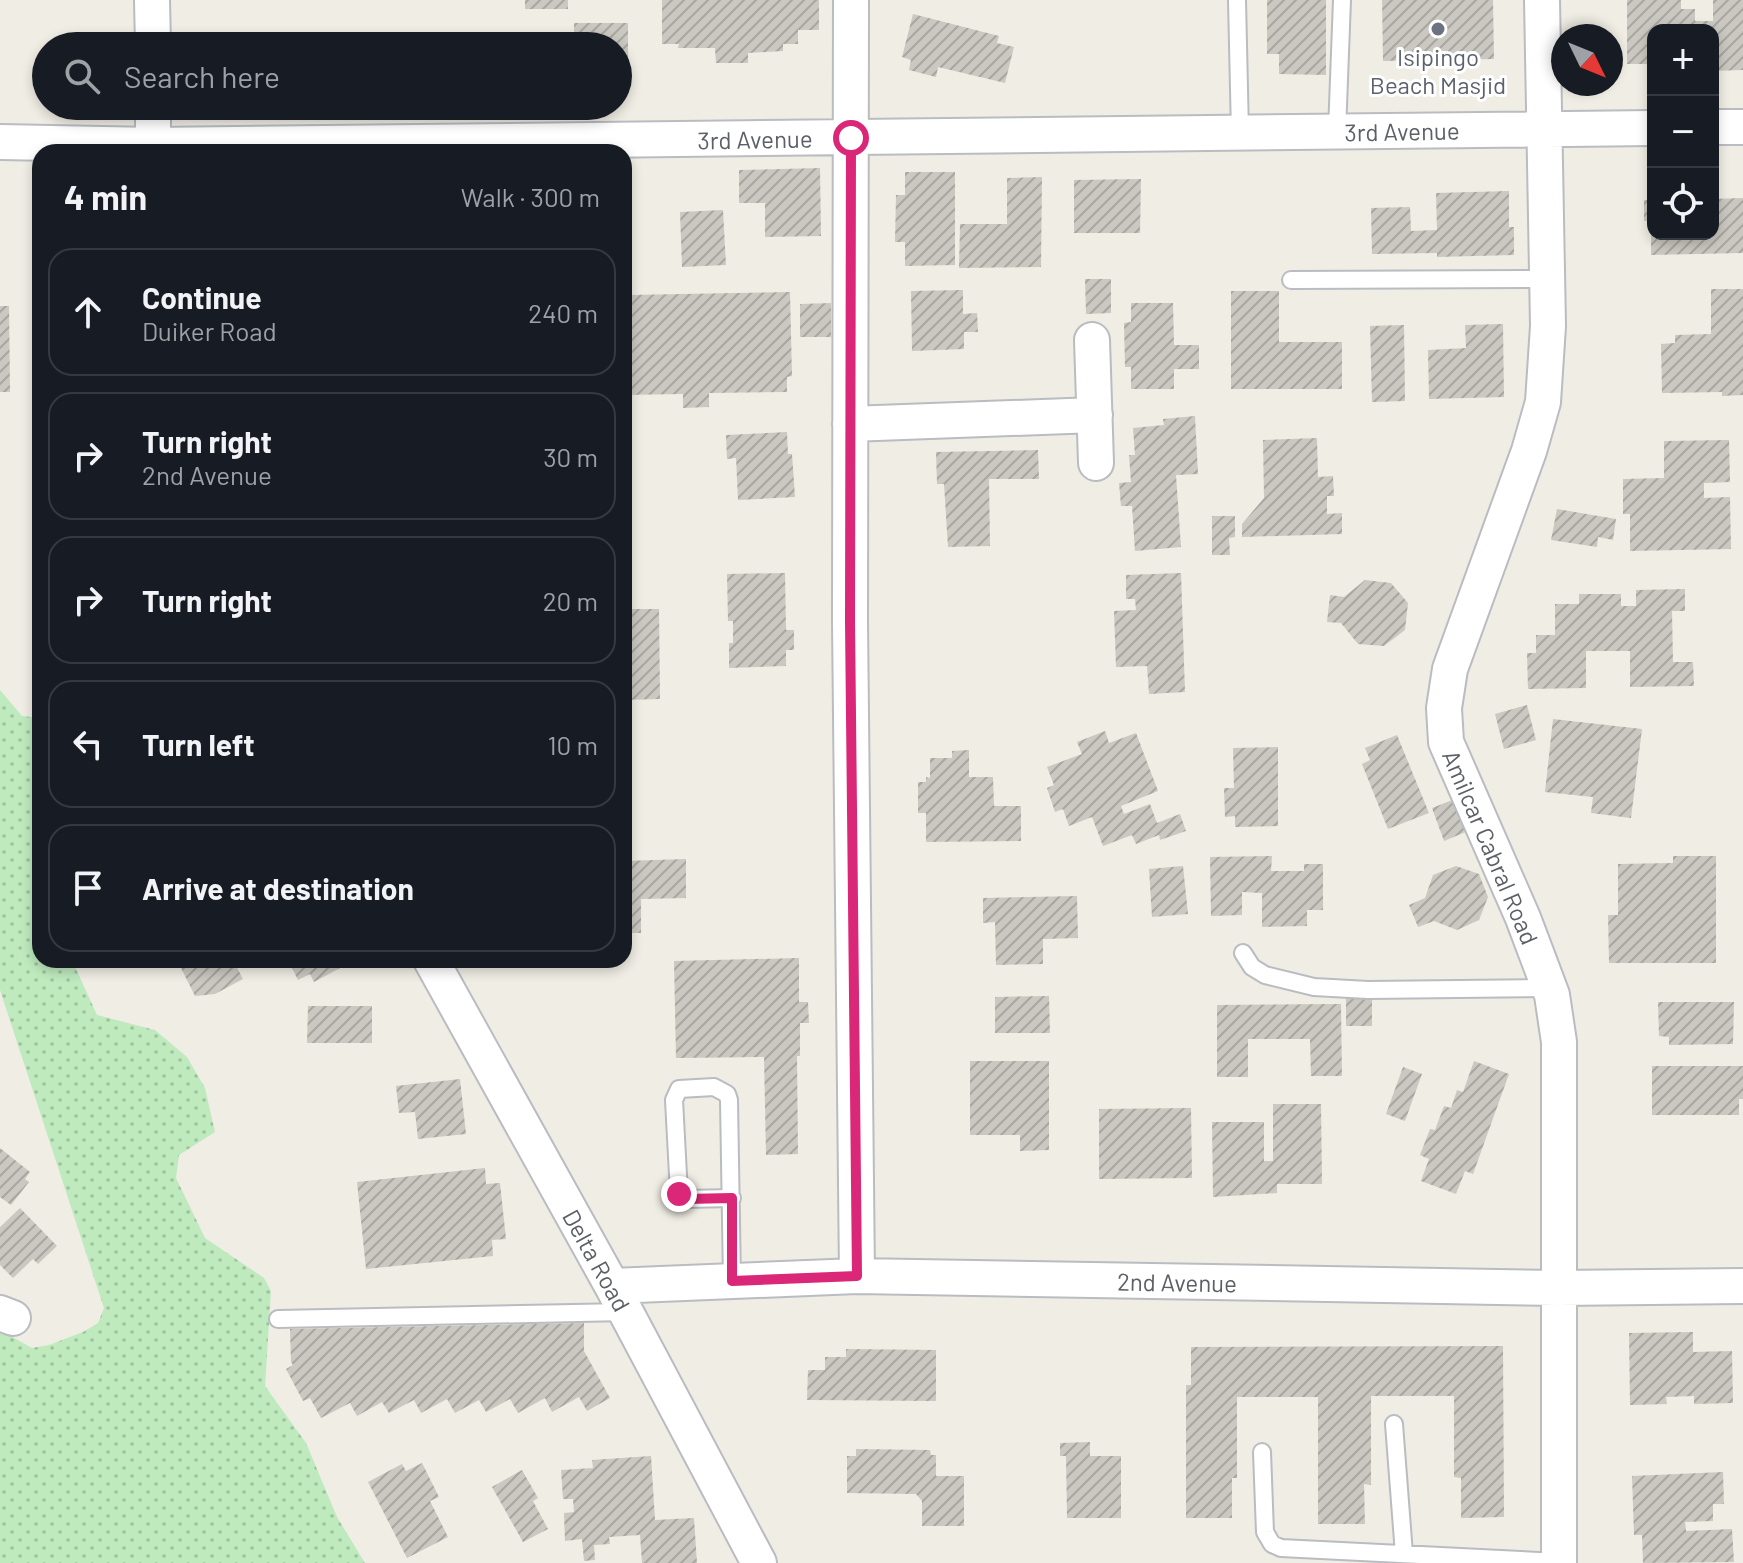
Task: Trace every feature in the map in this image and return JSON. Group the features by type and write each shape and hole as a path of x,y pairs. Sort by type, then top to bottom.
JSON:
{"street":[{"path":"152,0 153,32"},
{"path":"851,0 850,622 857,1276"},
{"name":"Amilcar Cabral Road","path":"1542,0 1548,326 1543,402 1529,451 1450,669 1444,708 1446,742 1523,918 1549,988 1559,1042 1559,1562"},
{"path":"153,120 154,144"},
{"path":"1719,127 1743,127"},
{"name":"3rd Avenue","path":"433,144 1647,128"},
{"name":"3rd Avenue","path":"0,142 51,144"},
{"path":"1092,340 1096,463"},
{"path":"850,424 1095,415"},
{"name":"Delta Road","path":"435,968 619,1299 759,1563"},
{"name":"2nd Avenue","path":"619,1299 732,1281 857,1276 1558,1288 1743,1286"}],"lane":[{"path":"1237,0 1240,133"},
{"path":"1337,132 1342,0"},
{"path":"1291,280 1547,279"},
{"path":"1243,953 1252,967 1265,975 1314,987 1368,990 1549,988"},
{"path":"732,1198 686,1199 679,1194 674,1100 679,1089 714,1087 727,1094 732,1198 732,1281"},
{"path":"278,1319 619,1299"},
{"path":"1394,1424 1404,1554"},
{"path":"1262,1452 1265,1532 1272,1544 1281,1548 1559,1562"}],"green space":[{"path":"0,690 22,716 32,717 32,968 76,968 97,1015 155,1030 187,1057 205,1088 215,1132 179,1155 176,1178 205,1238 264,1278 271,1291 265,1386 306,1443 337,1517 365,1563 0,1563 0,1330 32,1348 49,1345 98,1323 104,1308 0,990"}],"building":[{"path":"525,0 568,0 568,9 525,9"},
{"path":"662,0 819,0 819,30 798,30 798,44 783,44 783,51 748,53 748,63 716,63 715,48 678,48 679,44 662,44"},
{"path":"1267,0 1326,0 1326,75 1279,74 1279,54 1267,54"},
{"name":"Isipingo Beach Masjid","path":"1382,0 1493,0 1494,59 1383,61"},
{"path":"1627,0 1681,0 1681,9 1695,9 1695,21 1713,21 1713,0 1743,0 1743,70 1719,71 1719,24 1647,24 1647,64 1627,64"},
{"path":"913,14 999,36 997,43 1014,47 1005,83 938,67 936,77 909,70 911,60 902,57"},
{"path":"574,23 628,23 628,32 574,32"},
{"path":"820,168 821,236 765,237 765,203 739,203 739,170"},
{"path":"905,172 955,172 955,265 905,266 905,242 895,242 896,195 905,195"},
{"path":"1042,177 1041,267 959,268 960,224 1007,224 1007,178"},
{"path":"1141,179 1140,233 1074,233 1074,180"},
{"path":"1509,191 1509,227 1514,227 1514,255 1437,257 1437,253 1372,254 1371,208 1410,207 1411,231 1437,230 1436,193"},
{"path":"1743,198 1743,253 1651,255 1651,240 1719,240 1719,199"},
{"path":"1644,200 1647,200 1647,221 1644,221"},
{"path":"723,210 726,265 682,267 680,212"},
{"path":"1085,279 1111,279 1111,313 1086,314"},
{"path":"1711,289 1743,289 1743,395 1722,396 1722,392 1662,393 1661,344 1675,343 1675,335 1711,334"},
{"path":"963,290 963,314 977,313 978,332 964,332 964,349 912,351 911,291"},
{"path":"1231,291 1279,291 1279,342 1342,342 1342,389 1231,389"},
{"path":"790,292 792,376 787,377 787,392 709,393 709,407 683,408 683,394 632,395 632,295"},
{"path":"831,303 831,337 800,337 800,304"},
{"path":"1131,303 1173,303 1174,345 1199,345 1199,369 1174,369 1174,389 1131,389 1131,367 1125,367 1124,323 1131,322"},
{"path":"0,306 9,306 10,392 0,392"},
{"path":"1503,324 1504,397 1429,399 1428,350 1466,348 1465,325"},
{"path":"1404,325 1405,401 1372,402 1370,326"},
{"path":"1195,416 1198,474 1176,475 1181,547 1135,551 1132,506 1121,506 1119,483 1131,482 1129,455 1135,455 1133,428 1164,425 1163,419"},
{"path":"787,432 795,497 738,500 736,458 727,459 726,435"},
{"path":"1317,438 1318,477 1333,476 1334,496 1327,496 1327,514 1342,513 1342,534 1242,537 1242,524 1264,498 1263,440"},
{"path":"1729,440 1730,482 1704,483 1704,498 1730,497 1731,549 1630,551 1630,514 1623,514 1623,479 1664,478 1664,441"},
{"path":"1038,450 1039,479 989,479 990,546 948,547 944,484 937,484 936,452"},
{"path":"1557,509 1616,519 1613,540 1598,537 1597,547 1551,540"},
{"path":"1212,516 1235,516 1235,537 1229,538 1230,555 1212,555"},
{"path":"785,573 786,630 794,630 794,650 786,650 786,666 729,668 733,621 728,621 727,574"},
{"path":"1181,573 1185,692 1149,694 1147,666 1116,667 1114,611 1136,610 1135,599 1126,599 1126,575"},
{"path":"1365,580 1391,583 1408,603 1405,630 1384,646 1358,644 1341,623 1327,622 1330,595 1344,597"},
{"path":"1685,589 1685,611 1672,611 1673,662 1693,662 1694,686 1630,687 1630,651 1586,651 1586,688 1528,689 1527,653 1536,653 1536,635 1555,635 1555,604 1579,604 1579,594 1621,594 1621,606 1636,606 1636,590"},
{"path":"632,609 659,609 660,699 632,700"},
{"path":"1527,705 1536,740 1504,749 1495,714"},
{"path":"1553,719 1642,729 1631,818 1591,813 1593,797 1545,792"},
{"path":"1105,731 1109,743 1136,733 1158,791 1121,806 1124,814 1150,804 1157,823 1180,814 1186,831 1160,840 1159,835 1136,844 1132,835 1103,846 1092,817 1069,826 1063,809 1055,812 1047,788 1054,785 1047,767 1082,754 1077,742"},
{"path":"1397,735 1429,813 1388,829 1362,764 1370,760 1365,748"},
{"path":"1278,747 1278,826 1235,827 1235,816 1225,817 1224,788 1234,788 1233,748"},
{"path":"969,750 969,777 993,777 994,806 1021,806 1021,841 926,842 926,813 918,813 918,782 926,782 926,777 930,778 930,758 952,758 952,751"},
{"path":"1460,797 1473,829 1444,841 1432,808"},
{"path":"1272,856 1271,871 1304,871 1304,864 1323,864 1323,910 1307,910 1307,926 1262,927 1262,893 1242,892 1242,915 1211,916 1210,857"},
{"path":"1673,856 1716,856 1716,963 1609,963 1608,915 1618,915 1618,864 1673,863"},
{"path":"686,859 686,898 641,899 641,933 632,933 632,861"},
{"path":"1183,866 1188,914 1152,917 1149,869"},
{"path":"1456,866 1479,874 1488,897 1479,920 1457,930 1434,921 1418,927 1409,905 1425,898 1433,875"},
{"path":"1077,896 1078,938 1043,939 1043,964 996,965 995,922 983,923 983,898"},
{"path":"799,958 799,1002 808,1002 809,1023 800,1023 800,1056 797,1056 798,1154 766,1155 764,1057 676,1058 674,961"},
{"path":"181,968 237,968 243,979 215,994 195,996"},
{"path":"292,968 340,968 314,982 310,974 298,980"},
{"path":"1346,995 1372,995 1372,1026 1346,1026"},
{"path":"1049,996 1050,1033 995,1033 995,997"},
{"path":"1658,1002 1734,1002 1733,1044 1669,1045 1669,1037 1659,1036"},
{"path":"1341,1004 1342,1076 1311,1076 1310,1039 1248,1039 1248,1077 1217,1077 1217,1005"},
{"path":"308,1006 372,1006 372,1043 307,1043"},
{"path":"970,1061 1049,1061 1049,1150 1020,1151 1020,1135 970,1135"},
{"path":"1474,1061 1509,1074 1473,1174 1465,1171 1456,1194 1421,1181 1429,1159 1420,1155 1430,1129 1435,1130 1444,1106 1451,1108 1457,1090 1463,1092"},
{"path":"1652,1066 1743,1066 1743,1099 1739,1099 1739,1115 1652,1115"},
{"path":"1403,1067 1422,1074 1405,1121 1386,1114"},
{"path":"460,1079 466,1134 418,1139 415,1112 399,1113 396,1086"},
{"path":"1273,1104 1321,1104 1322,1184 1277,1184 1277,1193 1213,1197 1212,1122 1264,1122 1264,1161 1273,1161"},
{"path":"1191,1108 1192,1178 1099,1179 1099,1109"},
{"path":"0,1148 30,1172 25,1179 29,1182 11,1205 0,1197"},
{"path":"485,1168 486,1184 500,1183 506,1239 492,1240 493,1256 366,1269 357,1182"},
{"path":"20,1208 57,1246 38,1264 33,1259 13,1278 0,1265 0,1227"},
{"path":"584,1323 584,1351 610,1398 587,1411 579,1397 552,1412 545,1398 518,1413 510,1399 486,1412 479,1400 455,1413 447,1399 421,1413 414,1400 389,1413 382,1402 357,1416 350,1403 321,1418 310,1398 303,1401 286,1369 293,1365 290,1329"},
{"path":"1693,1332 1693,1352 1732,1351 1733,1403 1694,1404 1694,1396 1666,1397 1667,1404 1630,1405 1629,1333"},
{"path":"1503,1346 1504,1517 1461,1518 1461,1478 1454,1477 1454,1396 1371,1396 1371,1485 1364,1484 1365,1524 1318,1524 1318,1397 1237,1397 1237,1478 1232,1478 1232,1518 1186,1518 1186,1385 1191,1385 1191,1347"},
{"path":"846,1349 936,1350 936,1401 807,1400 808,1370 825,1370 825,1357 846,1357"},
{"path":"1090,1442 1090,1456 1121,1456 1121,1518 1067,1518 1066,1456 1060,1456 1060,1443"},
{"path":"856,1449 930,1450 931,1455 936,1455 936,1476 964,1476 964,1526 922,1526 922,1501 916,1494 847,1493 847,1456 856,1456"},
{"path":"651,1456 655,1520 694,1518 697,1563 642,1563 640,1535 609,1537 610,1544 594,1545 595,1560 584,1561 582,1539 565,1541 564,1513 574,1512 573,1499 563,1499 561,1470 593,1468 592,1460"},
{"path":"422,1463 439,1497 430,1501 448,1537 407,1558 368,1482 402,1464 406,1471"},
{"path":"522,1470 538,1498 533,1501 548,1529 523,1542 492,1487"},
{"path":"1723,1472 1724,1504 1713,1504 1713,1521 1685,1522 1686,1531 1732,1529 1734,1562 1643,1563 1642,1535 1634,1535 1632,1476"}],"place":[{"name":"Isipingo Beach Masjid","path":"1438,29"}],"route":[{"path":"679,1194 686,1199 732,1198 732,1281 857,1276 850,622 851,138"}]}
